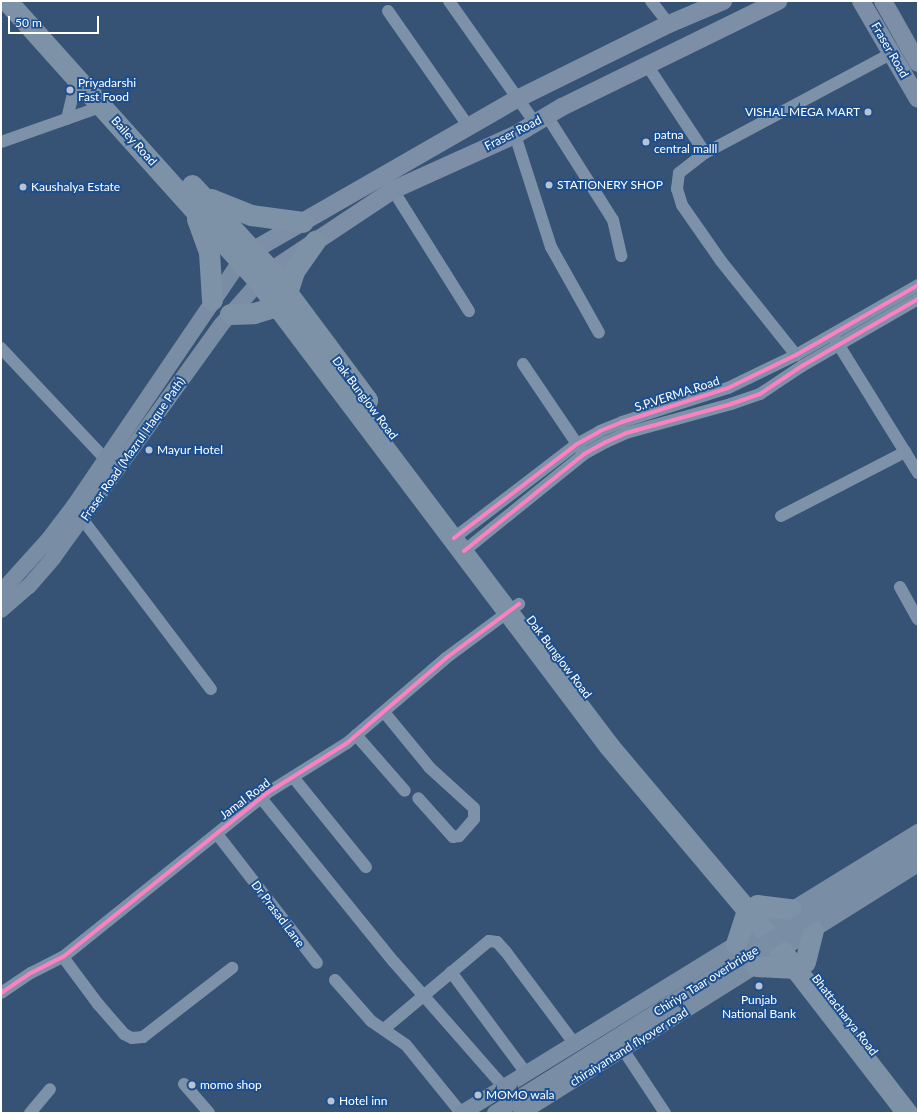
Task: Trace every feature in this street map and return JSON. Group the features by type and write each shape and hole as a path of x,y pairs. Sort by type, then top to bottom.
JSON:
{"highway":[{"name":"Bailey Road","path":"7,1 103,106 195,198"},
{"name":"Bailey Road","path":"26,1 195,198 265,276"},
{"path":"195,198 251,215 303,222"},
{"path":"195,198 209,252 212,300"},
{"path":"230,314 254,313 282,299 294,271 315,241"},
{"name":"Dak Bunglow Road","path":"265,276 514,608 766,924"},
{"path":"736,944 752,908 791,909"},
{"name":"Bhattacharya Road","path":"766,924 918,1110"},
{"path":"756,966 800,965 813,930"},
{"name":"Bhattacharya Road","path":"800,965 907,1113"}],"main road":[{"path":"247,255 517,99 669,24 723,1"},
{"name":"Fraser Road","path":"265,276 393,190 515,135 541,119 778,1"},
{"name":"Fraser Road","path":"861,1 918,100"},
{"name":"Fraser Road","path":"883,1 918,63"},
{"name":"Fraser Road (Mazrul Haque Path)","path":"1,592 48,540 106,460 212,300 247,255"},
{"name":"Fraser Road (Mazrul Haque Path)","path":"1,610 29,586 82,520 106,483 230,314 265,276"},
{"path":"461,1113 766,924 918,832"},
{"name":"Chiriya Taar overbridge","path":"495,1113 918,849"},
{"name":"chiraiyantand flyover road","path":"521,1113 624,1051 785,947 918,864"}],"street":[{"path":"449,1 517,99 541,119 614,220 621,256"},
{"path":"651,1 669,24"},
{"path":"388,11 468,127"},
{"path":"796,355 721,261 682,205 677,189 679,173 705,153 892,53"},
{"path":"647,65 705,153"},
{"path":"67,119 77,77"},
{"path":"1,142 103,106"},
{"path":"515,135 551,247 599,333"},
{"path":"393,190 468,311"},
{"name":"S.P.VERMA.Road","path":"464,541 584,454 626,433 731,404 760,394 836,340 918,285"},
{"name":"S.P.VERMA.Road","path":"464,541 577,444 622,422 728,388 796,355 836,340 918,299"},
{"path":"836,340 918,473"},
{"path":"1,348 106,460"},
{"path":"523,364 584,454"},
{"path":"781,516 905,452"},
{"path":"82,520 211,689"},
{"path":"900,587 918,619"},
{"name":"Jamal Road","path":"1,993 31,973 63,957 261,798 356,735 428,672 514,608"},
{"path":"384,712 430,768 474,808 474,819 459,836 453,838 418,798"},
{"path":"356,735 405,791"},
{"path":"293,777 366,867"},
{"path":"261,798 394,962 425,994 504,1087"},
{"name":"Dr Prasad Lane","path":"217,834 317,964"},
{"path":"384,1029 483,944 489,941 497,942 574,1043"},
{"path":"63,957 98,1004 124,1034 132,1038 143,1037 232,968"},
{"path":"451,972 526,1073"},
{"path":"335,980 371,1021 406,1045 461,1113"},
{"path":"624,1051 664,1113"},
{"path":"184,1084 209,1113"},
{"path":"30,1113 50,1089"}],"cycle path":[{"path":"454,538 577,444 600,431 622,422 728,388 796,355 918,285"},
{"path":"464,551 584,454 626,433 731,404 760,394 802,366 918,299"},
{"path":"1,993 31,973 63,957 267,793 347,743 446,658 519,604"}],"place":[{"name":"Priyadarshi Fast Food","path":"70,90"},
{"name":"VISHAL MEGA MART","path":"868,112"},
{"name":"patna central malll","path":"646,142"},
{"name":"STATIONERY SHOP","path":"549,185"},
{"name":"Kaushalya Estate","path":"23,187"},
{"name":"Mayur Hotel","path":"149,450"},
{"name":"Punjab National Bank","path":"759,986"},
{"name":"momo shop","path":"192,1085"},
{"name":"MOMO wala","path":"478,1095"},
{"name":"Hotel inn","path":"331,1101"}]}
